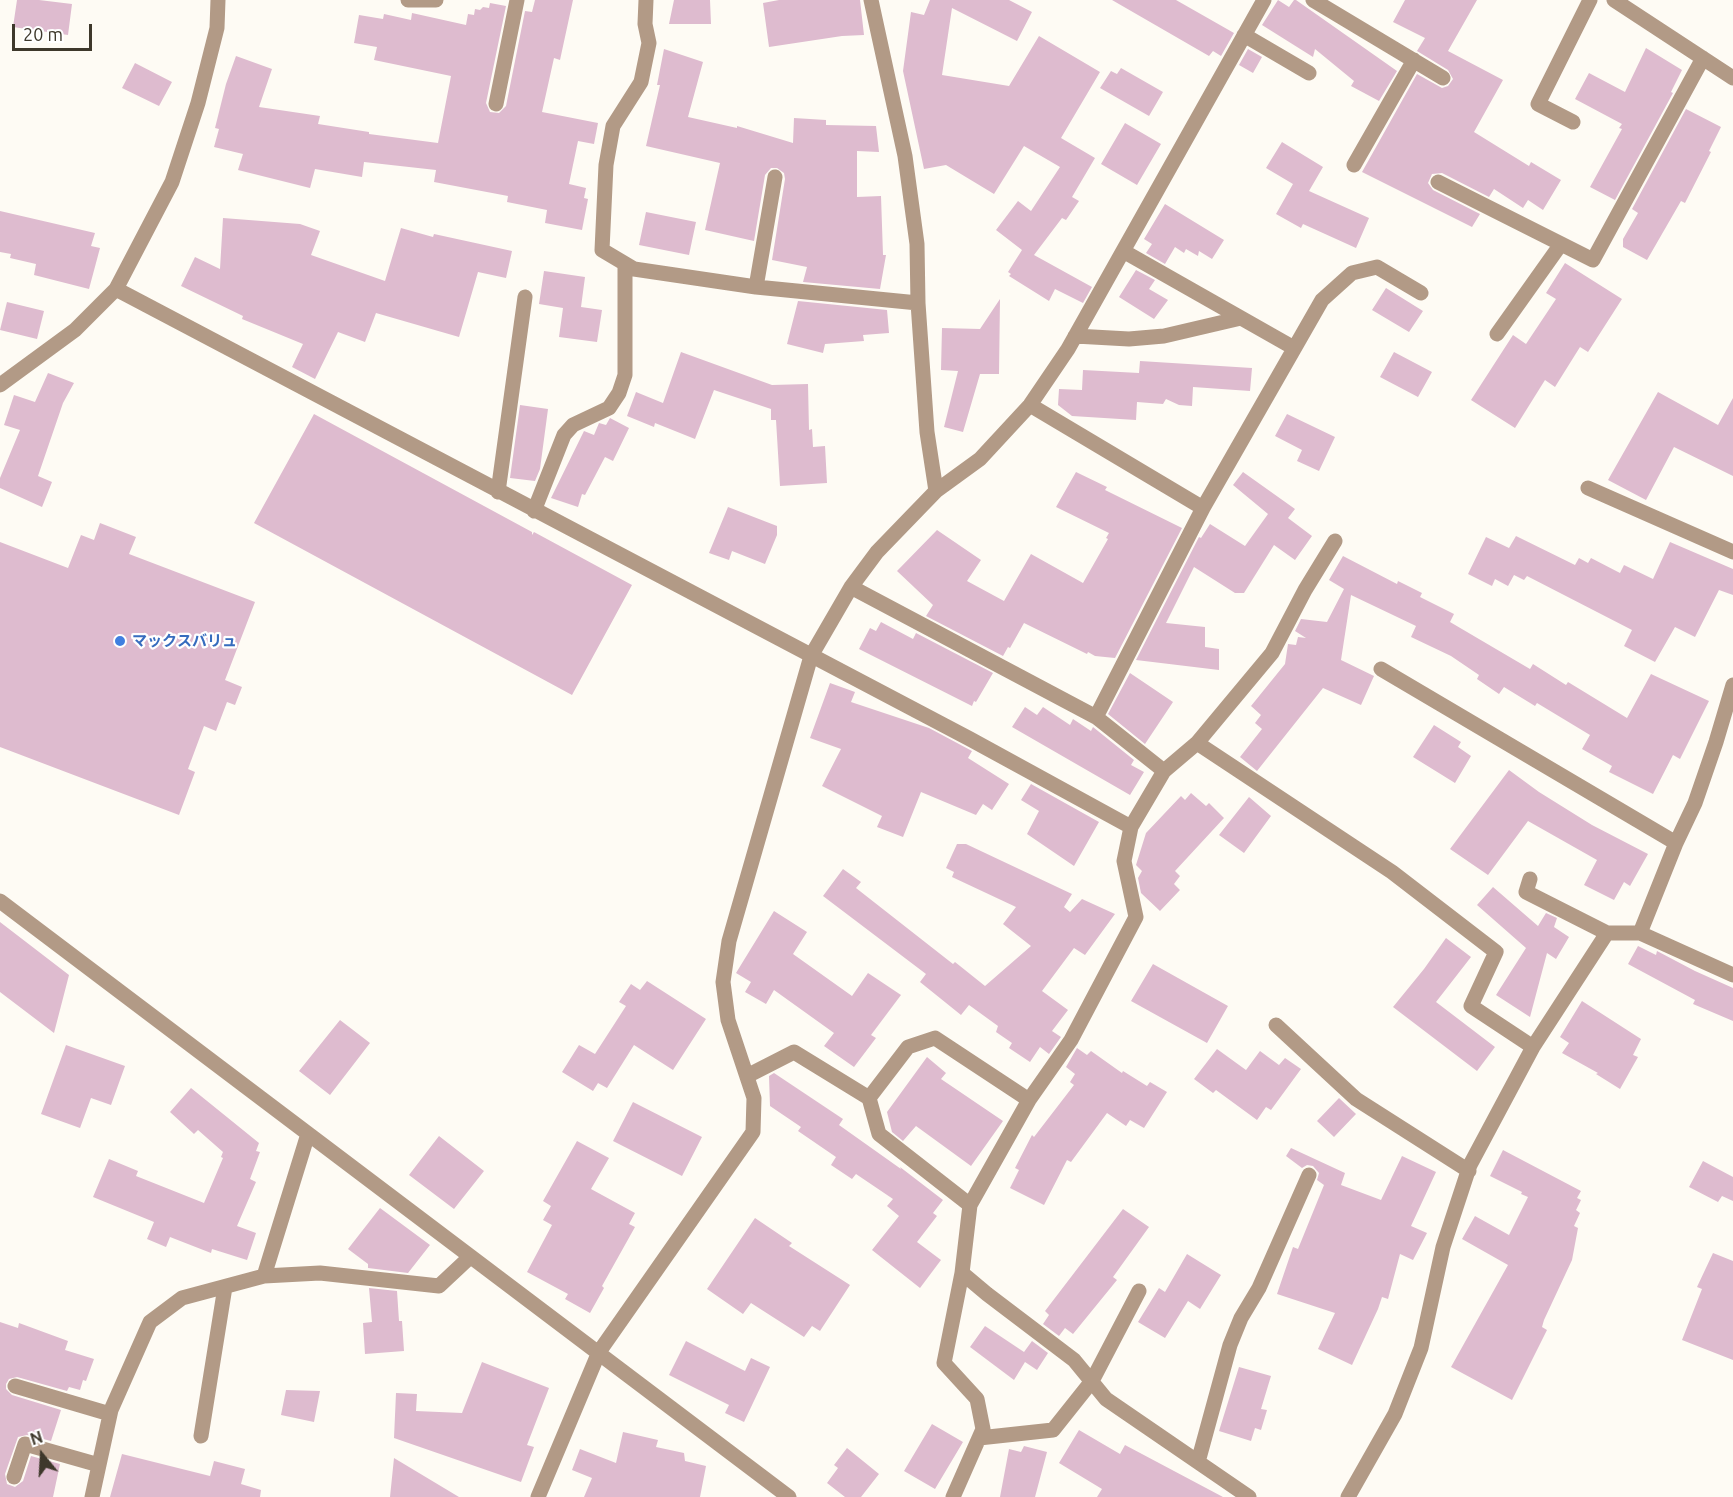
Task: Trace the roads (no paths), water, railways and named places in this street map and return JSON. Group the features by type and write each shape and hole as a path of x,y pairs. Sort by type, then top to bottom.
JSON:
{"street":[{"path":"0,385 75,330 116,289 172,182 217,28 218,0"},
{"path":"408,0 436,0"},
{"path":"496,104 517,0"},
{"path":"646,0 645,24 649,43 640,82 613,126 606,165 602,250 634,269 756,287 918,303"},
{"path":"538,1497 599,1352 753,1132 754,1098 728,1020 723,981 729,941 811,657 851,587 878,552 936,491 980,459 1030,405 1076,336 1264,0"},
{"path":"1313,0 1443,78"},
{"path":"1573,122 1538,104 1590,0"},
{"path":"1614,0 1733,78"},
{"path":"873,1 905,156 917,244 918,303 927,432 936,491"},
{"path":"1244,35 1308,73"},
{"path":"1438,182 1593,260 1703,58"},
{"path":"1354,165 1414,60"},
{"path":"756,287 775,177"},
{"path":"1497,334 1562,244"},
{"path":"1123,251 1294,348"},
{"path":"534,511 564,435 573,425 609,408 619,393 625,375 625,264"},
{"path":"1096,717 1203,508 1322,300 1352,273 1377,267 1421,293"},
{"path":"116,289 970,739 1131,827"},
{"path":"498,492 525,297"},
{"path":"1076,336 1129,339 1164,336 1241,318"},
{"path":"1030,405 1203,508"},
{"path":"1588,488 1733,552"},
{"path":"953,1497 983,1429 977,1399 944,1363 962,1273 970,1205 1029,1100 1071,1040 1136,917 1124,861 1131,827 1164,771 1197,743 1272,653 1305,590 1335,541"},
{"path":"851,587 1096,717 1164,771"},
{"path":"1381,669 1677,843"},
{"path":"1640,933 1695,803 1733,685"},
{"path":"1197,743 1392,872 1496,952 1471,1006 1533,1047"},
{"path":"1530,879 1526,892 1607,933 1640,933 1733,975"},
{"path":"0,901 789,1497"},
{"path":"1348,1497 1395,1414 1420,1348 1443,1247 1469,1171 1533,1047 1607,933"},
{"path":"1276,1025 1356,1099 1469,1171"},
{"path":"869,1098 908,1047 935,1038 1029,1100"},
{"path":"747,1076 794,1052 869,1098 879,1134 970,1205"},
{"path":"264,1276 308,1134"},
{"path":"1198,1462 1237,1327 1259,1288 1309,1175"},
{"path":"92,1497 110,1414 150,1322 182,1298 264,1276 320,1273 440,1286 470,1257"},
{"path":"962,1273 1074,1360 1106,1399 1243,1495"},
{"path":"201,1436 225,1287"},
{"path":"979,1438 1053,1430 1092,1381 1139,1291"},
{"path":"15,1386 110,1414"},
{"path":"14,1477 25,1444 99,1465"}],"place":[{"name":"マックスバリュ","path":"120,641"}]}
